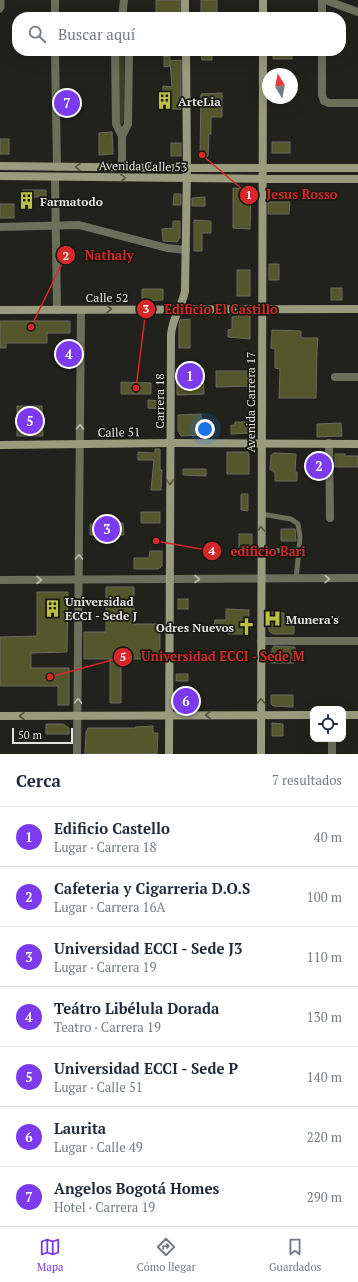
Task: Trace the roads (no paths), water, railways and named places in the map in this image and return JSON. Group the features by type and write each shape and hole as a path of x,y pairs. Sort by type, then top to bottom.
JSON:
{"street":[{"path":"55,0 55,12"},
{"path":"123,12 124,0"},
{"path":"185,0 185,12"},
{"path":"263,0 263,12"},
{"path":"322,12 323,0 358,12"},
{"path":"55,56 57,167"},
{"path":"115,56 116,124 122,136 122,168"},
{"path":"122,136 128,124 129,56"},
{"name":"Carrera 18","path":"169,754 171,335 173,321 183,300 185,292 187,178 186,56"},
{"name":"Avenida Carrera 17","path":"261,754 263,56"},
{"path":"322,56 322,95 324,101 329,103 358,103"},
{"name":"Avenida Calle 53","path":"0,166 122,168 358,168"},
{"name":"Avenida Calle 53","path":"0,176 358,179"},
{"path":"55,177 57,310"},
{"path":"0,227 79,226 167,248 186,250"},
{"name":"Calle 52","path":"0,310 358,309"},
{"path":"77,754 82,310"},
{"path":"335,377 358,377"},
{"name":"Calle 51","path":"0,445 171,443 358,444"},
{"path":"329,444 330,518"},
{"path":"0,580 358,578"},
{"path":"261,641 358,641"},
{"path":"0,716 310,715"},
{"path":"346,715 358,715"},
{"path":"332,742 332,754"}],"lane":[{"path":"0,10 2,7 2,0"},
{"path":"261,514 291,519 298,524 300,537 296,579"},
{"path":"261,551 299,550"}],"place":[{"name":"ArteLia","path":"165,101"},
{"name":"Angelos Bogotá Homes","path":"67,103"},
{"name":"Jesus Rosso","path":"202,155"},
{"name":"Farmatodo","path":"27,201"},
{"name":"Nathaly","path":"31,327"},
{"name":"Teátro Libélula Dorada","path":"69,354"},
{"name":"Edificio Castello","path":"190,376"},
{"name":"Edificio El Castillo","path":"136,388"},
{"name":"Universidad ECCI - Sede P","path":"30,421"},
{"name":"Cafeteria y Cigarreria D.O.S","path":"319,466"},
{"name":"Universidad ECCI - Sede J3","path":"107,529"},
{"name":"edificio Bari","path":"156,541"},
{"name":"Universidad ECCI - Sede J","path":"52,608"},
{"name":"Munera's","path":"273,619"},
{"name":"Odres Nuevos","path":"247,627"},
{"name":"Universidad ECCI - Sede M","path":"50,677"},
{"name":"Laurita","path":"186,701"}]}
